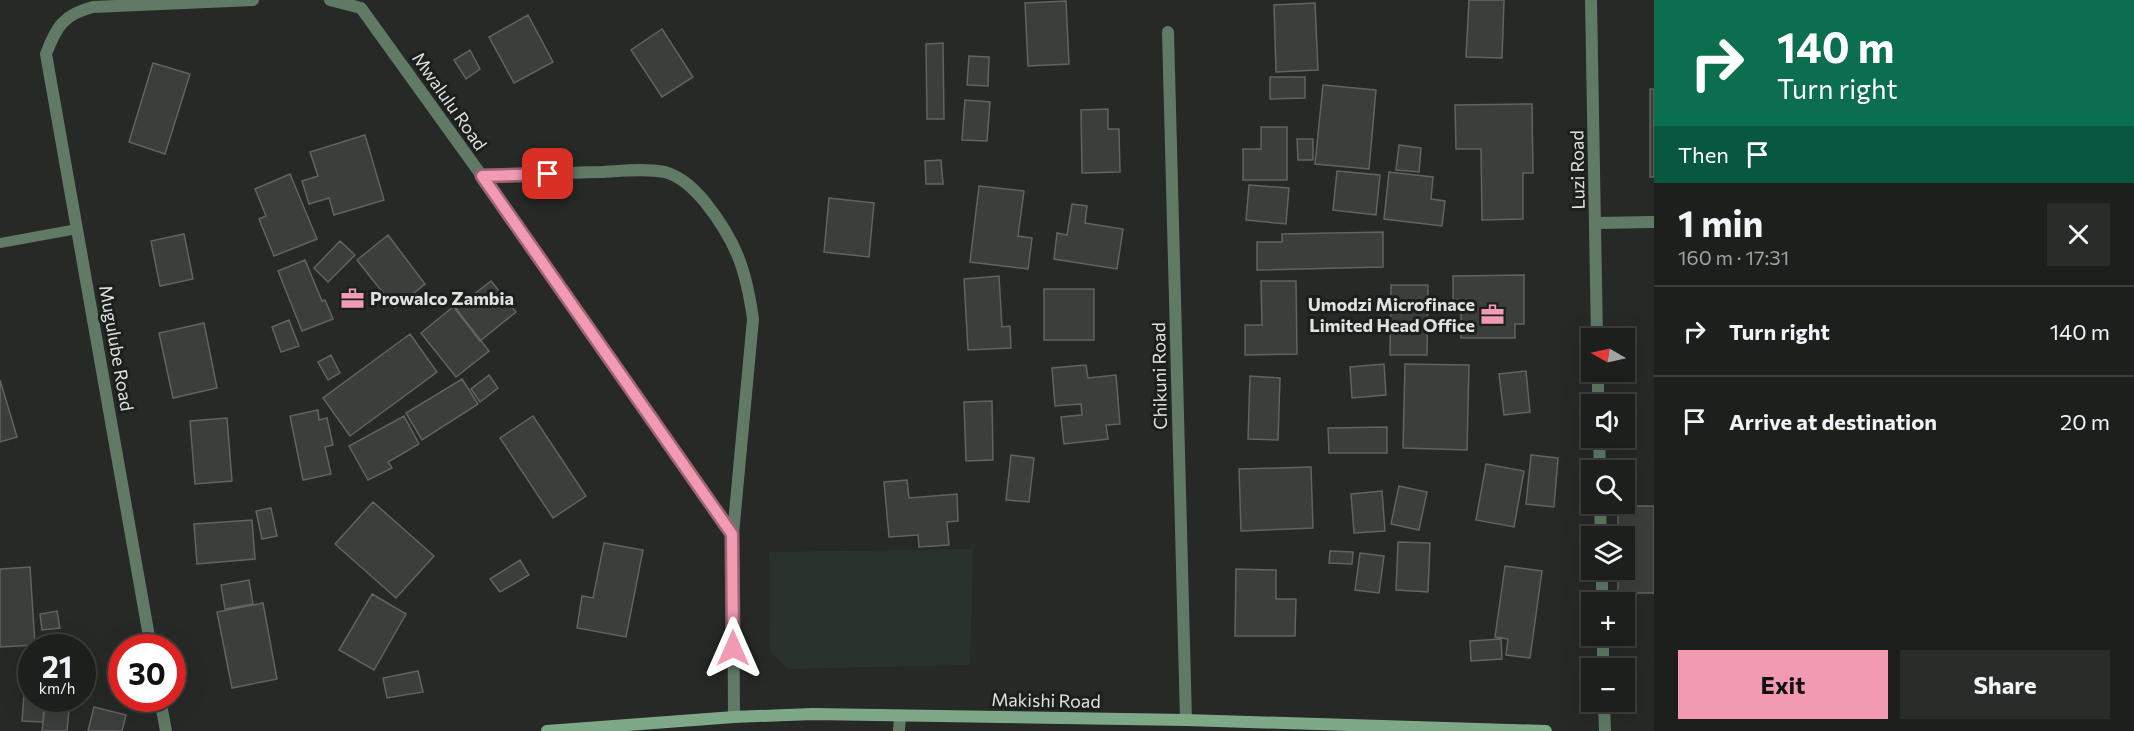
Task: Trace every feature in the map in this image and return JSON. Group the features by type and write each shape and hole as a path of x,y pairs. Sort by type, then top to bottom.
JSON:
{"main road":[{"name":"Makishi Road","path":"547,731 734,717 813,714 1186,720 1546,731"}],"street":[{"name":"Mugulube Road","path":"149,634 46,54 57,27 78,10 93,7 253,0"},
{"name":"Mwalulu Road","path":"330,0 364,4 732,534"},
{"name":"Luzi Road","path":"1591,0 1597,328"},
{"name":"Chikuni Road","path":"1168,32 1186,720"},
{"path":"482,176 665,172 682,180 698,193 720,220 733,241 749,291 753,319 732,534 734,717"},
{"path":"1596,223 1654,222"},
{"path":"162,712 166,731"},
{"path":"1604,712 1605,731"},
{"path":"898,731 900,716"}],"lane":[{"path":"0,243 77,229"}],"shaded area":[{"path":"973,549 970,665 788,669 770,651 769,552"}],"building":[{"path":"1469,0 1504,0 1502,58 1466,57"},
{"path":"1066,1 1069,64 1028,66 1025,3"},
{"path":"1315,3 1318,70 1276,72 1274,5"},
{"path":"528,15 553,62 514,83 489,37"},
{"path":"662,29 693,77 662,97 631,50"},
{"path":"943,43 944,119 927,119 926,44"},
{"path":"470,50 480,69 466,79 454,60"},
{"path":"969,56 989,57 988,86 967,85"},
{"path":"153,63 190,74 165,154 129,142"},
{"path":"1270,77 1305,77 1305,98 1270,99"},
{"path":"1323,85 1376,90 1369,169 1315,164"},
{"path":"1650,89 1654,89 1654,177 1650,177"},
{"path":"965,100 990,102 987,141 962,140"},
{"path":"1532,104 1533,173 1523,173 1523,219 1482,220 1481,149 1456,149 1455,105"},
{"path":"1108,109 1108,129 1119,129 1120,172 1082,173 1081,110"},
{"path":"1261,127 1287,127 1287,180 1243,180 1243,149 1261,149"},
{"path":"365,135 384,200 334,215 329,198 309,204 302,181 318,176 310,152"},
{"path":"1297,139 1313,139 1313,160 1298,160"},
{"path":"1399,145 1421,148 1419,172 1396,170"},
{"path":"941,160 943,184 926,184 925,161"},
{"path":"1337,171 1380,175 1376,215 1333,210"},
{"path":"1389,172 1433,177 1431,199 1445,201 1442,226 1384,219"},
{"path":"290,174 317,239 274,256 259,219 266,216 255,189"},
{"path":"1249,185 1289,188 1286,224 1246,220"},
{"path":"979,186 1024,191 1018,236 1032,238 1028,269 970,262"},
{"path":"829,198 874,203 869,257 824,252"},
{"path":"1072,204 1087,206 1085,223 1123,229 1117,269 1054,259 1057,233 1067,235"},
{"path":"1383,232 1383,267 1257,270 1257,242 1282,242 1282,234"},
{"path":"184,234 193,279 160,286 151,241"},
{"path":"388,235 425,284 395,308 357,260"},
{"path":"340,241 355,255 328,282 314,268"},
{"path":"305,260 322,301 325,300 333,319 302,331 278,271"},
{"name":"Umodzi Microfinace Limited Head Office","path":"1524,275 1524,324 1515,324 1515,338 1461,338 1461,304 1453,304 1453,276"},
{"path":"999,276 1002,327 1010,326 1011,348 968,350 964,279"},
{"path":"491,281 516,312 480,341 455,309"},
{"path":"1261,281 1296,281 1297,354 1245,355 1245,325 1262,325"},
{"path":"1391,285 1428,285 1427,355 1390,355"},
{"path":"1044,289 1094,289 1094,340 1044,340"},
{"path":"454,306 489,351 456,377 421,333"},
{"path":"289,320 299,346 281,352 272,327"},
{"path":"204,323 217,388 173,398 159,333"},
{"path":"410,334 437,372 350,436 323,398"},
{"path":"331,355 340,373 328,380 318,362"},
{"path":"1384,364 1386,395 1352,398 1350,367"},
{"path":"1405,364 1469,365 1467,450 1403,448"},
{"path":"1086,365 1088,378 1116,375 1120,424 1106,425 1108,439 1064,444 1061,417 1082,415 1081,404 1055,406 1052,368"},
{"path":"1526,371 1530,412 1504,415 1499,374"},
{"path":"489,375 498,388 480,402 471,389"},
{"path":"1250,376 1280,378 1278,440 1248,439"},
{"path":"462,379 478,404 422,440 406,413"},
{"path":"0,380 17,437 0,442"},
{"path":"992,401 993,460 966,461 964,402"},
{"path":"318,410 319,420 327,418 333,445 325,447 331,474 303,480 290,416"},
{"path":"404,416 419,444 388,462 392,468 368,480 349,446"},
{"path":"533,416 586,496 553,518 500,438"},
{"path":"227,418 232,481 195,484 190,421"},
{"path":"1387,427 1387,453 1329,453 1328,428"},
{"path":"1011,455 1034,458 1029,502 1006,500"},
{"path":"1531,455 1558,458 1554,507 1526,504"},
{"path":"1486,464 1524,471 1514,527 1476,520"},
{"path":"1311,467 1313,528 1241,531 1239,469"},
{"path":"907,480 909,498 957,494 958,521 947,522 949,545 919,547 918,535 889,537 884,482"},
{"path":"1399,486 1427,492 1419,530 1391,524"},
{"path":"1382,491 1385,531 1354,533 1351,494"},
{"path":"373,502 434,556 396,598 335,544"},
{"path":"1635,506 1654,506 1654,593 1618,592 1618,580 1635,580 1635,526 1618,526 1618,514 1635,514"},
{"path":"271,508 277,536 262,539 256,511"},
{"path":"252,520 255,559 197,564 194,524"},
{"path":"1398,542 1430,543 1428,592 1396,590"},
{"path":"604,543 643,550 626,637 577,628 582,596 593,598"},
{"path":"604,543 643,550 626,637 577,628 582,596 593,598"},
{"path":"1330,551 1353,552 1352,564 1329,563"},
{"path":"1360,553 1384,556 1379,593 1355,590"},
{"path":"520,560 529,575 500,592 490,579"},
{"path":"1505,566 1542,571 1530,658 1506,655 1508,639 1495,637"},
{"path":"30,567 34,634 18,634 18,646 0,647 0,569"},
{"path":"1236,569 1276,570 1276,599 1296,599 1295,636 1235,636"},
{"path":"249,580 253,604 225,609 221,585"},
{"path":"249,580 253,604 225,609 221,585"},
{"path":"372,594 406,614 374,670 339,650"},
{"path":"263,603 277,679 232,688 217,612"},
{"path":"57,611 60,628 42,630 40,614"},
{"path":"1501,639 1502,659 1471,661 1470,641"},
{"path":"418,671 423,692 387,698 383,678"},
{"path":"96,708 126,715 122,731 88,731"},
{"path":"23,712 44,712 43,722 22,721"},
{"path":"44,712 69,712 67,731 42,731"}],"place":[{"name":"Prowalco Zambia","path":"352,298"},
{"name":"Umodzi Microfinace Limited Head Office","path":"1493,314"}],"route":[{"path":"548,174 482,176 732,534 733,648"}]}
